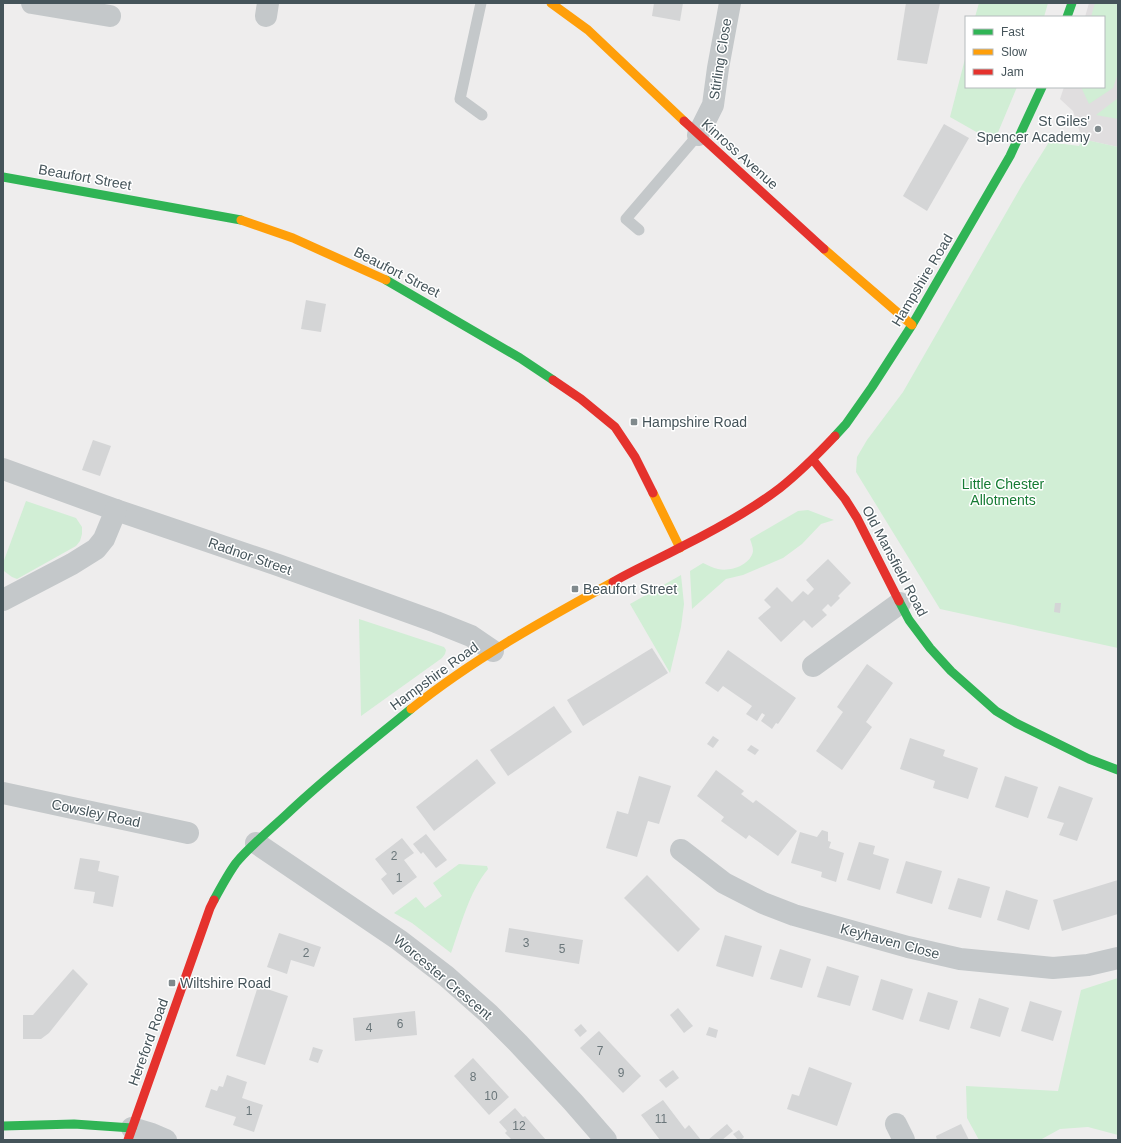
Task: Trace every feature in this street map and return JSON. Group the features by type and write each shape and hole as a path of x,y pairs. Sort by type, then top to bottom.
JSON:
{"street":[{"path":"32,3 110,16"},
{"name":"Kinross Avenue","path":"551,3 588,30 698,135 824,249 912,325"},
{"name":"Stirling Close","path":"698,135 713,105 730,3"},
{"path":"1067,16 1072,3"},
{"name":"Hampshire Road","path":"210,908 222,885 237,862 256,843 305,797 389,725 423,699 493,651 541,622 603,586 680,548 760,502 813,460 846,424 872,388 912,325 1010,156 1042,88"},
{"name":"Beaufort Street","path":"3,177 237,219 292,238 394,284 520,358 581,400 615,427 635,456 680,548"},
{"name":"Old Mansfield Road","path":"813,460 845,499 857,518 909,620 930,648 951,670 996,711 1016,723 1056,744 1118,770"},
{"name":"Radnor Street","path":"3,469 442,624 471,636 493,651"},
{"path":"3,600 72,564 96,549 104,540 116,510"},
{"path":"813,666 900,604"},
{"name":"Cowsley Road","path":"3,793 188,833"},
{"name":"Worcester Crescent","path":"256,843 399,940 446,976 489,1014 518,1043 606,1140"},
{"name":"Keyhaven Close","path":"681,850 724,883 763,903 794,915 908,947 960,959 1053,968 1088,965 1118,958"},
{"name":"Hereford Road","path":"130,1134 210,908"},
{"path":"3,1126 74,1124 130,1134 152,1134 166,1140"}],"lane":[{"path":"481,3 460,99 482,115"},
{"path":"639,230 626,219 698,135"}],"shaded area":[{"path":"1089,3 1118,3 1118,147 1082,139 1073,111 1060,99 1064,88 1105,88 1105,16 1085,16"}],"green space":[{"path":"979,3 1048,3 1044,16 975,16"},
{"path":"1095,3 1118,3 1118,73 1113,88 1089,104 1081,88 1105,88 1105,16 1091,16"},
{"path":"965,59 965,88 1017,88 994,142 950,117"},
{"path":"1118,98 1118,119 1096,115"},
{"name":"Little Chester Allotments","path":"1082,139 1118,147 1118,648 940,609 856,472 857,457 867,440 903,392 1022,185 1049,142 1079,146"},
{"path":"26,501 76,518 82,527 82,534 80,541 76,546 17,579 4,571 3,563"},
{"path":"808,510 834,520 821,524 802,544 783,558 743,575 726,579 692,609 690,571 703,563 723,570 744,564 751,556 753,551 750,539 798,511"},
{"path":"681,575 684,604 681,627 670,673 630,604"},
{"path":"359,619 444,647 446,650 442,658 361,716"},
{"path":"459,864 487,866 488,869 481,878 471,898 451,953 412,923 394,913 416,897 425,908 442,896 433,883"},
{"path":"1118,978 1118,1135 1088,1127 1060,1129 1040,1140 979,1140 967,1118 966,1086 1058,1091 1081,990"}],"building":[{"path":"654,3 683,3 680,21 652,16"},
{"path":"906,3 940,3 927,64 897,60"},
{"path":"944,124 969,138 927,211 903,196"},
{"path":"306,300 326,304 321,332 301,329"},
{"path":"93,440 111,446 100,476 82,470"},
{"path":"828,559 851,583 838,596 840,598 831,607 828,604 822,610 827,615 812,628 804,620 781,642 758,618 771,607 764,600 777,587 792,602 803,591 808,595 814,589 806,580"},
{"path":"1055,603 1061,603 1060,613 1054,612"},
{"path":"652,648 668,673 583,726 567,700"},
{"path":"728,650 796,698 778,724 776,723 772,729 761,721 765,715 762,713 757,721 746,714 752,706 723,686 718,692 705,683"},
{"path":"867,664 893,683 866,722 872,727 842,770 816,751 843,712 837,707"},
{"path":"554,706 572,732 508,776 490,750"},
{"path":"713,736 719,740 713,748 707,744"},
{"path":"910,738 945,750 943,756 978,768 968,799 933,788 935,781 900,769"},
{"path":"751,745 759,750 755,755 747,750"},
{"path":"477,759 496,783 434,831 416,807"},
{"path":"716,770 744,791 741,794 753,803 756,800 797,831 778,856 749,835 746,839 721,821 724,817 697,796"},
{"path":"639,776 671,786 659,824 648,821 637,857 606,848 617,811 628,814"},
{"path":"1005,776 1038,787 1028,818 995,807"},
{"path":"1059,786 1093,798 1077,841 1059,835 1064,823 1047,818"},
{"path":"822,830 828,832 828,841 831,842 829,848 844,853 836,882 821,877 822,872 791,863 800,832 817,837"},
{"path":"426,834 447,860 436,868 423,852 421,854 413,844"},
{"path":"402,838 414,853 404,860 417,877 393,895 381,879 387,874 375,859"},
{"path":"859,842 875,846 873,854 889,859 880,890 847,880"},
{"path":"80,858 100,861 98,871 119,876 113,907 93,903 95,892 74,889"},
{"path":"906,861 942,871 932,904 896,893"},
{"path":"647,875 700,929 678,952 624,898"},
{"path":"958,878 990,887 981,918 948,909"},
{"path":"1118,880 1118,914 1062,931 1053,900"},
{"path":"1006,890 1038,900 1029,930 997,920"},
{"path":"509,928 583,940 579,964 505,952"},
{"path":"279,933 321,947 314,967 291,960 287,974 267,967"},
{"path":"725,935 762,946 753,977 716,966"},
{"path":"780,949 811,959 802,988 770,979"},
{"path":"827,966 859,976 850,1006 817,997"},
{"path":"73,969 88,984 49,1033 41,1039 23,1039 23,1015 33,1015"},
{"path":"881,979 913,989 903,1020 872,1010"},
{"path":"258,986 288,996 265,1065 236,1056"},
{"path":"928,992 958,1001 949,1030 919,1021"},
{"path":"979,998 1009,1008 1000,1037 970,1028"},
{"path":"1030,1001 1062,1011 1053,1041 1021,1031"},
{"path":"678,1008 693,1026 684,1033 670,1015"},
{"path":"415,1011 417,1035 355,1041 353,1018"},
{"path":"581,1024 587,1031 580,1037 574,1030"},
{"path":"709,1027 718,1030 716,1038 706,1035"},
{"path":"599,1031 641,1076 623,1093 580,1048"},
{"path":"313,1047 323,1050 318,1063 309,1060"},
{"path":"473,1058 509,1097 489,1115 454,1076"},
{"path":"809,1067 852,1083 837,1126 787,1109 792,1094 799,1096"},
{"path":"673,1070 679,1078 666,1088 659,1080"},
{"path":"227,1075 247,1082 242,1098 263,1105 254,1132 233,1125 236,1117 205,1107 211,1089 217,1091 219,1086 223,1087"},
{"path":"663,1100 685,1129 689,1125 701,1140 660,1140 641,1115"},
{"path":"515,1108 523,1117 525,1116 546,1140 512,1140 505,1133 507,1131 499,1122"},
{"path":"727,1124 733,1131 722,1140 708,1140"},
{"path":"961,1124 969,1140 937,1140 936,1136"},
{"path":"739,1130 744,1137 741,1140 738,1140 733,1134"}],"traffic: fast":[{"path":"1067,16 1072,3"},
{"path":"835,436 846,424 872,387 912,325 1010,156 1042,88"},
{"path":"3,177 241,220"},
{"path":"386,280 520,358 553,380"},
{"path":"899,601 909,620 930,648 951,671 996,711 1016,723 1089,759 1118,770"},
{"path":"214,900 236,863 254,844 332,773 411,709"},
{"path":"3,1126 74,1124 132,1128"}],"traffic: slow":[{"path":"551,3 588,30 684,121"},
{"path":"241,220 293,238 386,280"},
{"path":"824,249 912,325"},
{"path":"653,493 680,548"},
{"path":"411,709 459,673 509,641 613,582"}],"traffic: jam":[{"path":"684,121 824,249"},
{"path":"553,380 581,399 615,427 635,457 653,493"},
{"path":"613,582 707,534 757,505 795,476 835,436"},
{"path":"813,460 845,499 857,518 899,601"},
{"path":"128,1140 214,900"}],"place":[{"name":"St Giles' Spencer Academy","path":"1098,129"},
{"name":"Hampshire Road","path":"634,422"},
{"name":"Beaufort Street","path":"575,589"},
{"name":"Wiltshire Road","path":"172,983"}]}
